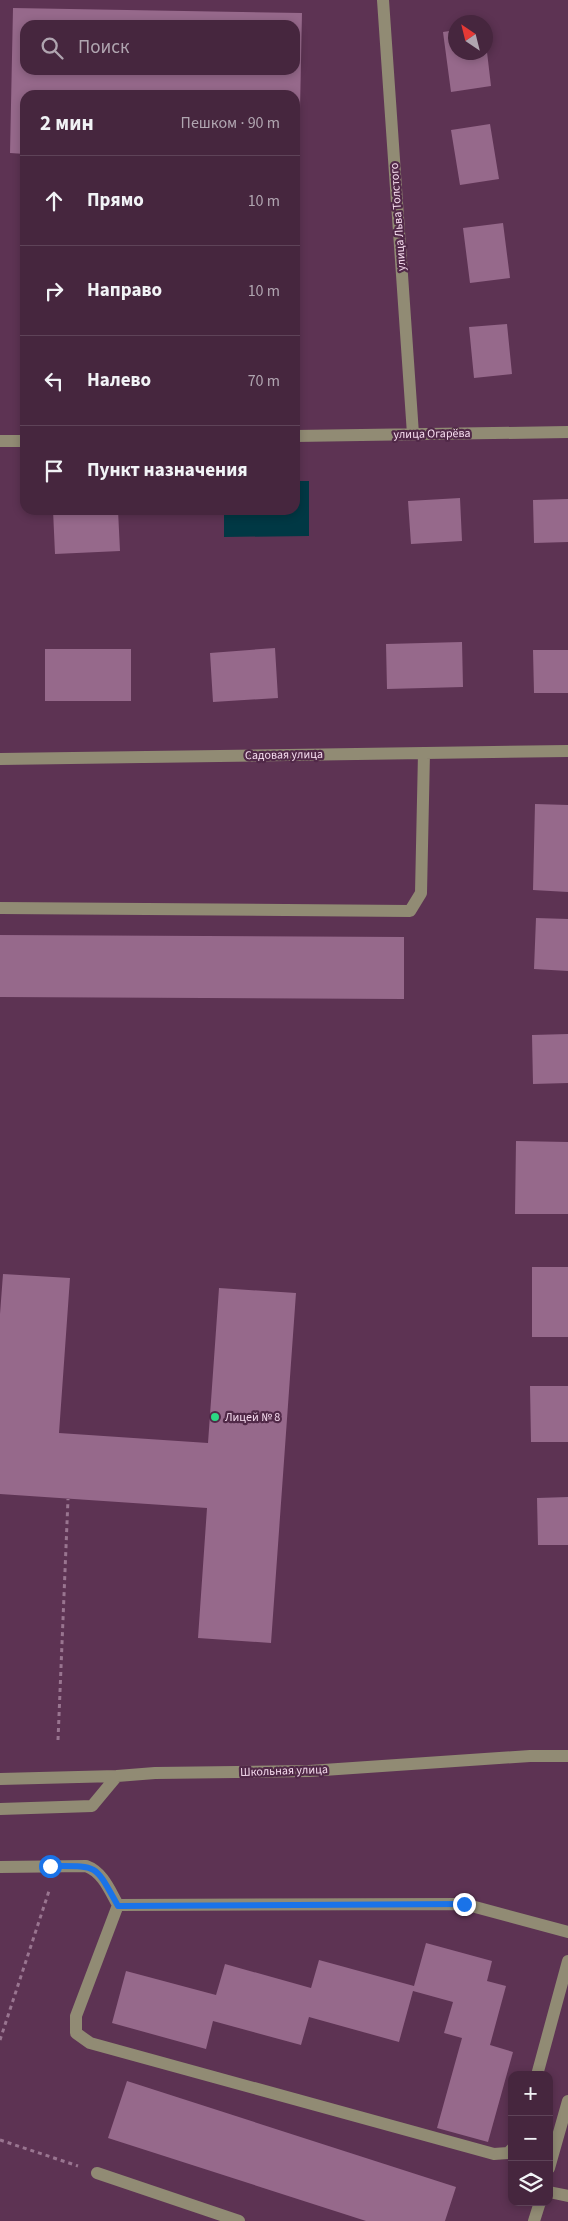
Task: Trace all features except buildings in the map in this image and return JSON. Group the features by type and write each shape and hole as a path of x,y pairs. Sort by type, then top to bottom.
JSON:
{"street":[{"name":"улица Льва Толстого","path":"383,0 413,434"},
{"name":"улица Огарёва","path":"300,436 568,432"},
{"path":"0,441 20,441"},
{"name":"Садовая улица","path":"0,759 568,751"},
{"path":"0,908 410,911 421,893 424,753"},
{"name":"Школьная улица","path":"0,1779 117,1776 155,1773 309,1771 530,1756 568,1756"},
{"path":"0,1809 92,1806 117,1776"},
{"path":"0,1867 86,1866 96,1870 118,1906"},
{"path":"118,1906 464,1904 568,1932"},
{"path":"118,1906 76,2016 76,2033 90,2043 494,2154 508,2153"},
{"path":"537,2071 568,1961"},
{"path":"551,2161 568,2101"},
{"path":"97,2173 239,2221"},
{"path":"553,2193 568,2196"},
{"path":"534,2221 539,2206"}],"path":[{"path":"58,1740 68,1499"},
{"path":"0,2040 49,1891"},
{"path":"0,2140 97,2173"}],"water":[{"path":"300,481 309,481 309,536 224,537 224,515 300,515"}],"place":[{"name":"Лицей № 8","path":"215,1417"}],"route":[{"path":"50,1866 86,1866 96,1870 103,1878 118,1906 464,1904"}]}
